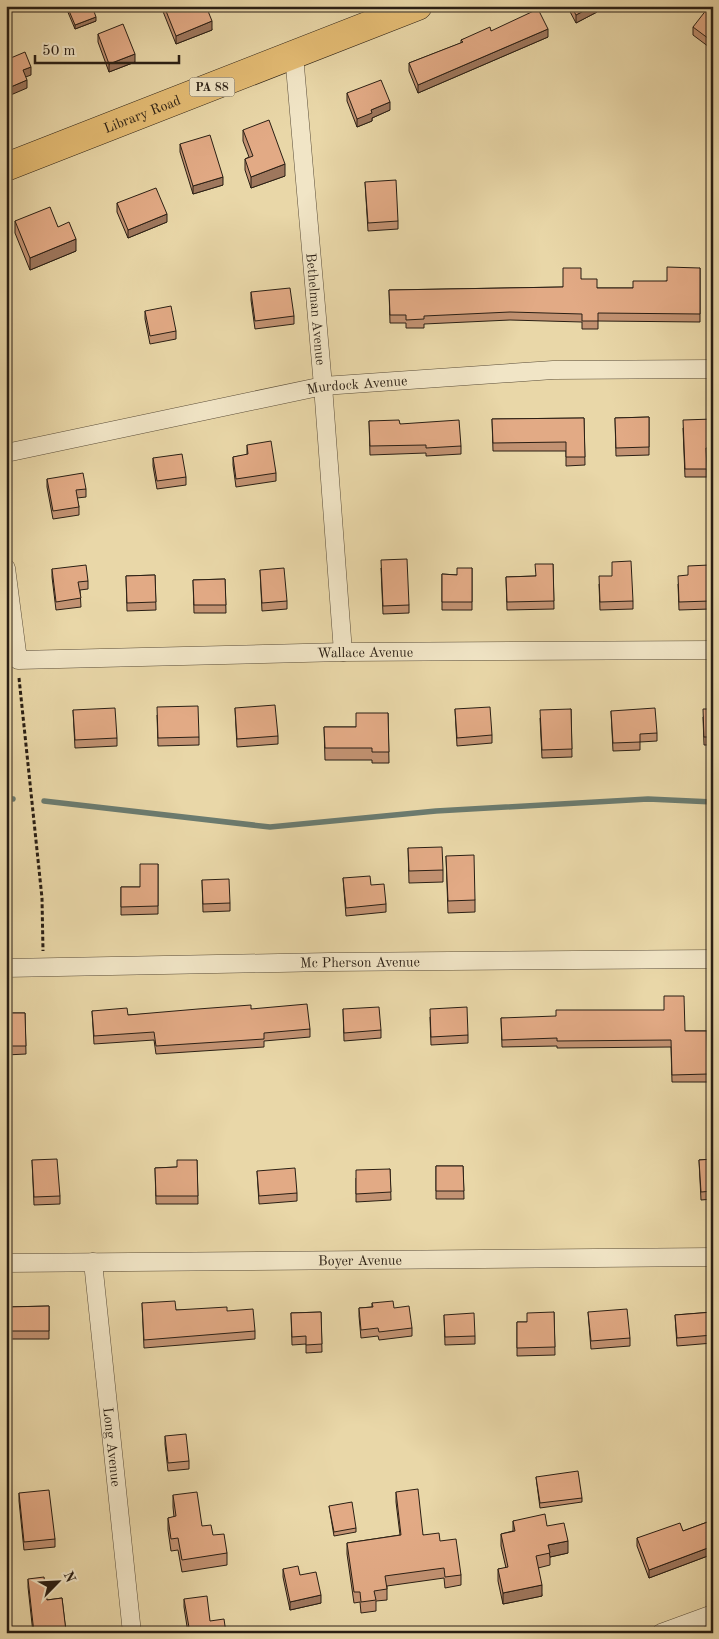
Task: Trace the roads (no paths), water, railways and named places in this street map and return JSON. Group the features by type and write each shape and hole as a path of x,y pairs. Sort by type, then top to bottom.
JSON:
{"main road":[{"name":"Library Road","path":"6,167 418,6"}],"street":[{"name":"Bethelman Avenue","path":"294,55 323,386 343,652"},
{"name":"Murdock Avenue","path":"6,453 323,386 554,370 713,370"},
{"name":"Wallace Avenue","path":"6,568 18,660 343,652 713,650"},
{"name":"Mc Pherson Avenue","path":"6,968 43,969 319,962 713,959"},
{"name":"Boyer Avenue","path":"6,1263 713,1256"},
{"name":"Long Avenue","path":"93,1262 132,1633"},
{"path":"661,1633 713,1614"}],"waterway":[{"path":"6,798 13,799"},
{"path":"44,801 270,827 436,811 648,799 713,802"}]}
